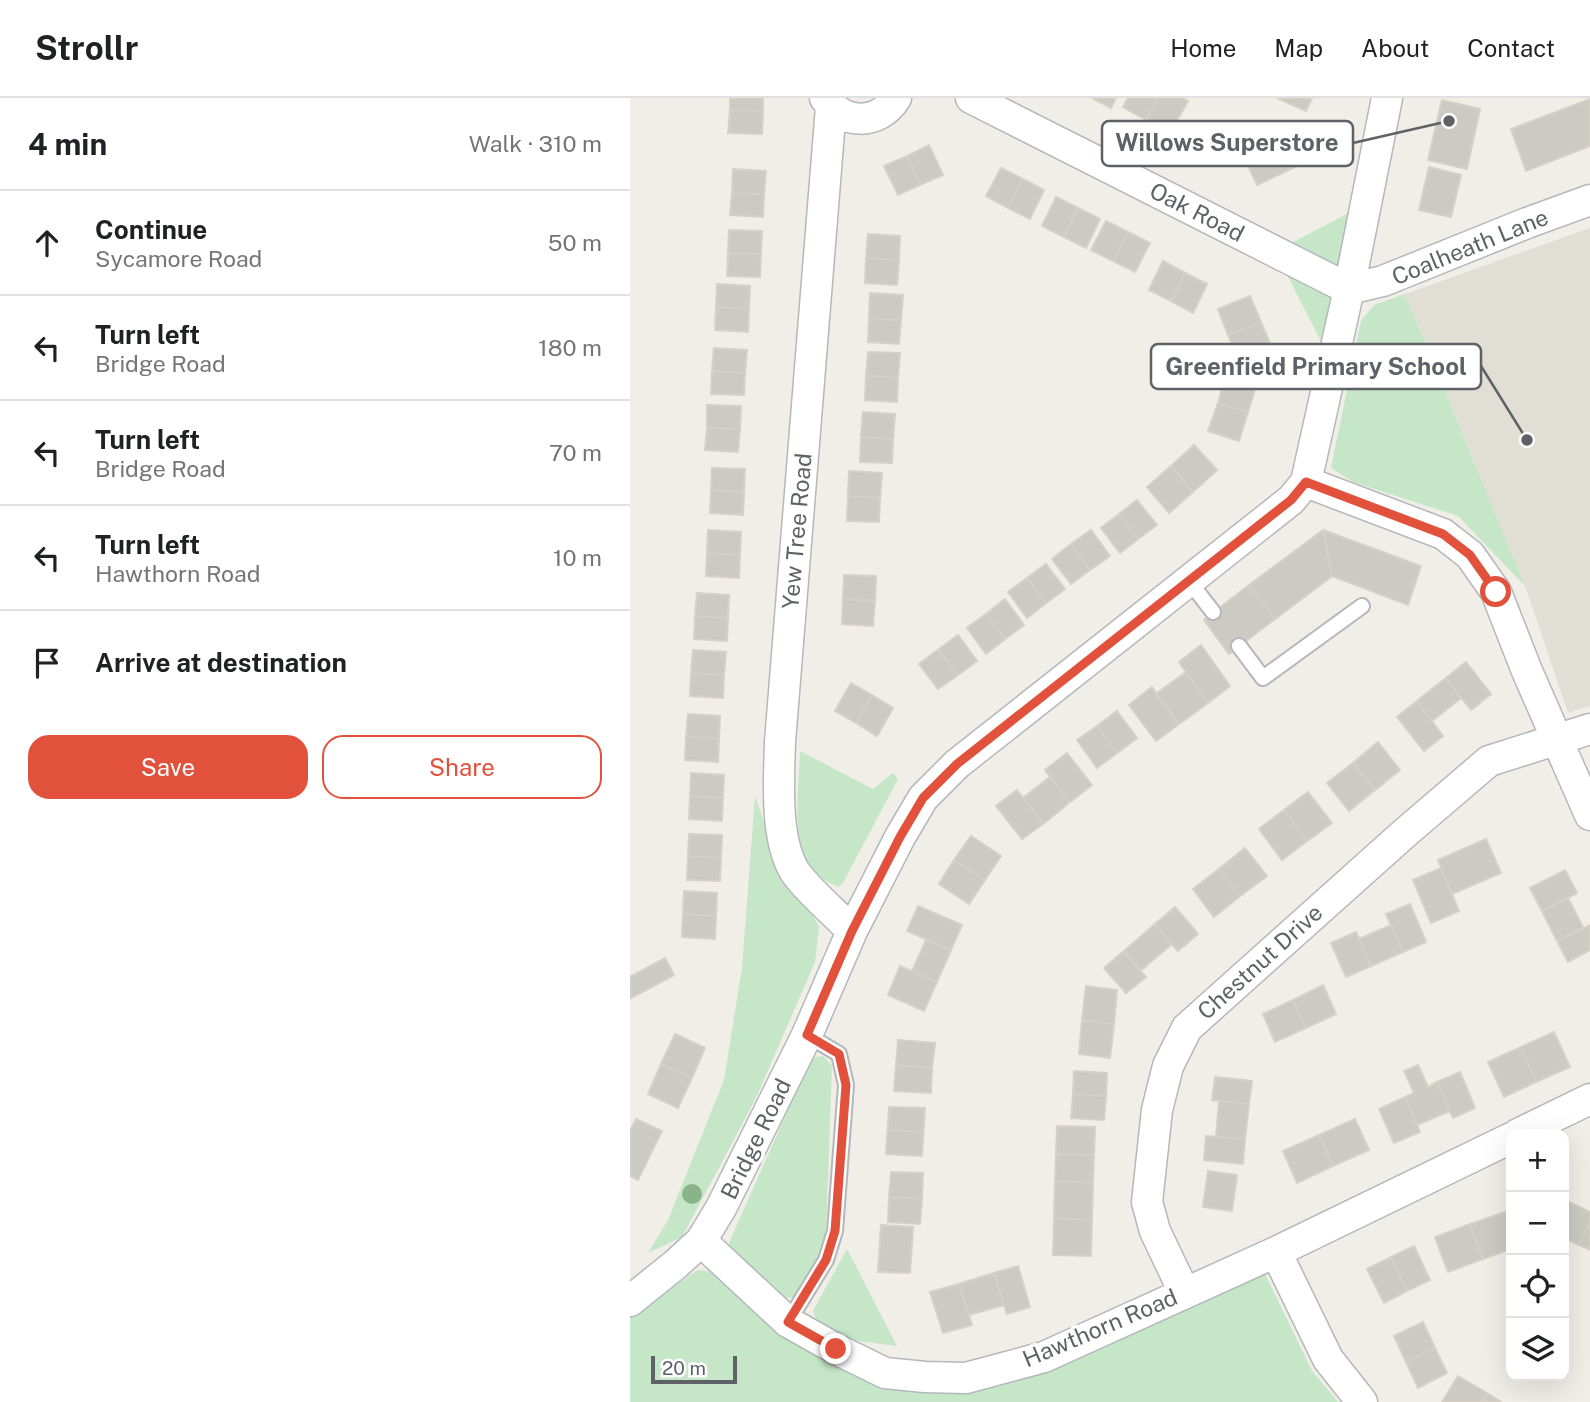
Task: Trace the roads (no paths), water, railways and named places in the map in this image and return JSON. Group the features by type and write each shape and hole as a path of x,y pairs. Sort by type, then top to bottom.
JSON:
{"street":[{"path":"828,102 849,118 870,119 888,108 896,98"},
{"name":"Oak Road","path":"971,98 1349,289"},
{"path":"1387,98 1349,289 1306,482 1443,534 1470,555 1496,592 1590,815"},
{"name":"Yew Tree Road","path":"828,102 780,742 779,808 786,846 796,874 852,931"},
{"name":"Coalheath Lane","path":"1349,289 1383,282 1590,200"},
{"name":"Bridge Road","path":"630,1301 701,1241 721,1208 807,1035 852,931 923,798 957,764 1291,500 1306,482"},
{"name":"Chestnut Drive","path":"1184,1292 1155,1231 1147,1202 1157,1110 1168,1066 1187,1028 1489,761 1590,729"},
{"path":"1529,1129 1589,1102"},
{"name":"Hawthorn Road","path":"701,1241 788,1322 836,1349 885,1373 966,1378 1044,1357 1276,1252 1506,1140"},
{"path":"1276,1252 1328,1359 1362,1402"}],"lane":[{"path":"1189,581 1213,612"},
{"path":"1239,646 1263,678 1362,606"},
{"path":"788,1322 826,1260 835,1231 846,1085 839,1054 807,1035"}],"place":[{"name":"Willows Superstore","path":"1449,121"},
{"name":"Greenfield Primary School","path":"1527,440"}]}
